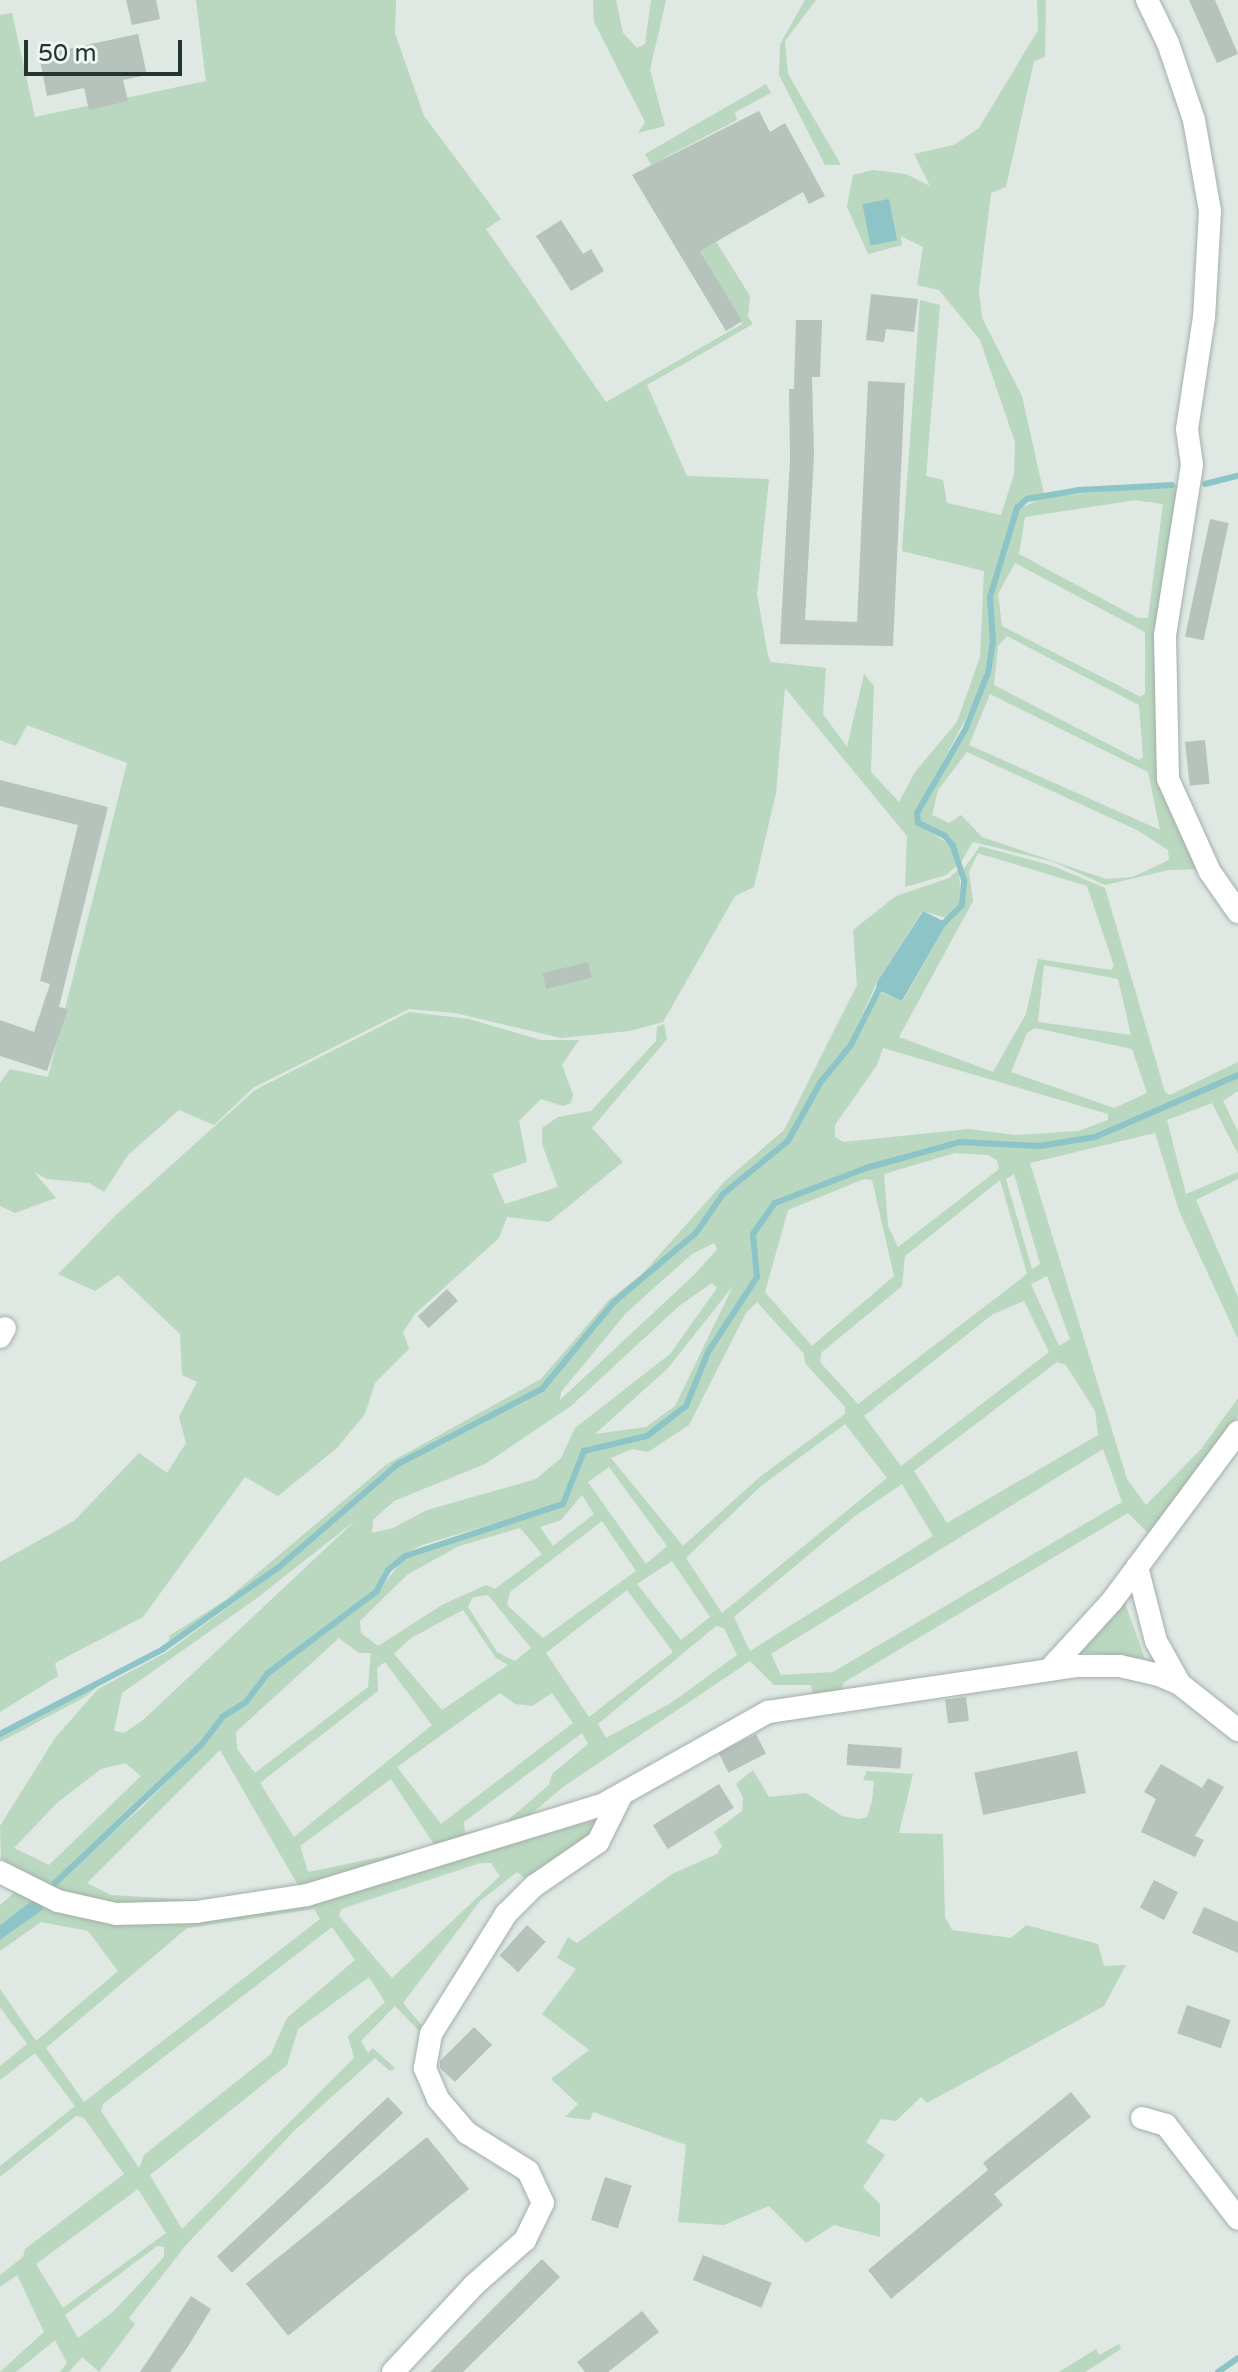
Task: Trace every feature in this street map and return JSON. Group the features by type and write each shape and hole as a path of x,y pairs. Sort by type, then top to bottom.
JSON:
{"street":[{"path":"1147,0 1187,98 1206,169 1210,211 1204,317 1187,429 1192,465 1165,636 1168,779 1210,872 1238,912"},
{"path":"1049,1670 1137,1567 1238,1432"},
{"path":"1137,1567 1156,1641 1181,1685"},
{"path":"0,1872 83,1910 151,1915 242,1907 307,1895 492,1841 621,1796 768,1712 1049,1670 1120,1666 1181,1685 1238,1730"},
{"path":"393,2372 474,2285 525,2240 543,2203 528,2171 467,2133 438,2099 425,2068 431,2034 506,1914 534,1886 598,1842 621,1796"},
{"path":"1142,2118 1166,2125 1238,2219"}],"green space":[{"path":"196,0 396,0 395,33 424,116 501,219 486,229 606,402 742,324 645,154 766,84 771,93 735,112 737,120 664,158 750,296 748,317 753,324 647,385 687,476 769,479 757,594 768,656 771,662 826,668 823,714 847,747 864,674 874,686 871,772 899,802 915,772 957,722 980,657 984,571 902,551 920,300 940,305 926,476 943,480 947,503 1001,515 1014,474 1015,442 980,340 939,290 917,285 923,247 901,236 902,245 868,254 847,207 849,195 853,175 873,170 906,174 930,186 914,154 954,145 979,128 1038,30 1037,0 1046,0 1045,57 1034,61 1006,187 991,193 979,290 982,318 1022,396 1044,494 1026,498 1016,508 988,597 991,643 981,690 916,812 917,824 952,846 958,865 946,875 905,887 907,836 785,688 776,793 754,887 735,896 663,1022 630,1031 561,1038 455,1013 409,1009 253,1088 214,1125 179,1110 128,1155 104,1192 89,1183 47,1179 34,1172 56,1198 15,1213 0,1206 0,1083 10,1069 48,1077 127,763 27,725 16,746 0,740 0,15 12,13 35,117 206,81"},
{"path":"593,0 616,0 623,33 637,48 645,44 651,0 666,0 650,70 665,126 638,133 645,122 594,22"},
{"path":"805,0 816,0 785,41 788,74 841,165 825,165 779,75 780,44"},
{"path":"1184,484 1158,745 1205,869 1169,870 1105,885 1054,862 973,842 961,862 946,835 919,822 919,813 967,728 989,674 995,643 992,597 1018,509 1045,497","holes":["1136,500 1163,504 1148,618 1138,618 1019,554 1025,517","1015,563 1145,632 1145,693 1141,697 1002,626 998,594","1007,636 1139,705 1143,757 1139,760 994,685 998,646","990,694 1148,772 1160,830 969,745","967,752 1137,830 1168,850 1169,860 1133,877 1106,879 982,837 961,815 949,823 932,815 938,790"]},
{"path":"980,846 1053,866 1105,888 1165,1092 1170,1095 1238,1062 1238,1074 1095,1136 1039,1144 960,1140 866,1167 774,1202 751,1234 755,1276 707,1351 694,1390 674,1415 646,1434 583,1450 562,1503 422,1545 404,1554 387,1569 375,1591 267,1672 245,1700 220,1715 201,1743 55,1883 140,1809 203,1745 223,1717 247,1703 269,1674 377,1593 405,1557 564,1505 585,1453 647,1437 688,1407 709,1353 758,1277 754,1234 776,1205 867,1169 960,1143 1039,1147 1096,1139 1238,1077 1238,1091 1223,1101 1238,1132 1238,1154 1212,1103 1167,1120 1186,1194 1238,1172 1238,1179 1196,1200 1238,1297 1238,1339 1179,1211 1155,1133 1030,1163 1127,1479 1146,1505 1201,1449 1238,1398 1238,1416 1149,1534 1128,1513 843,1683 842,1693 814,1697 811,1685 774,1685 750,1661 563,1787 513,1829 299,1887 220,1750 87,1883 111,1895 208,1901 114,1907 51,1887 1,1859 0,1826 55,1738 98,1689 167,1652 253,1589 399,1466 543,1390 615,1303 698,1234 724,1195 789,1142 822,1084 852,1046 878,991 903,1001 947,923 963,905 963,870","holes":["978,853 1087,886 1114,966 1111,970 1038,959 1026,1014 993,1072 899,1037 973,901 969,872","1044,965 1118,979 1131,1035 1038,1022","1035,1028 1132,1049 1147,1093 1114,1108 1011,1072 1027,1033","883,1048 1108,1114 1108,1120 1078,1131 1015,1135 969,1129 843,1142 835,1137 835,1125 877,1065","955,1153 988,1155 997,1160 999,1169 898,1247 888,1226 884,1174","1014,1174 1040,1264 1032,1269 1006,1179","864,1179 872,1180 894,1276 812,1346 765,1292 788,1210","1000,1180 1027,1274 858,1404 820,1362 821,1353 902,1286 905,1256","714,1243 717,1249 695,1274 560,1400 561,1392 626,1313 692,1254","1047,1276 1070,1339 1059,1346 1031,1284","712,1283 717,1288 670,1354 575,1428 561,1458 536,1479 427,1510 393,1528 372,1533 373,1520 394,1501 485,1464 571,1406 679,1306","733,1286 675,1406 646,1427 595,1434 668,1368","1024,1301 1049,1352 901,1466 864,1416 993,1314","757,1302 804,1354 805,1363 845,1407 845,1414 761,1476 683,1546 611,1458 632,1449 648,1452 689,1425 746,1313","1057,1362 1066,1365 1095,1411 1098,1435 947,1523 914,1471","845,1424 887,1478 722,1613 686,1558 761,1486","1103,1449 1122,1502 833,1672 781,1675 771,1654","609,1467 667,1546 646,1564 588,1482","902,1484 933,1536 750,1651 734,1617 855,1516","582,1495 594,1514 553,1546 540,1527 561,1520","356,1520 143,1720 124,1733 114,1731 122,1693 257,1598","602,1521 636,1571 543,1638 507,1605 510,1592","520,1528 542,1554 495,1589 486,1585 442,1605 378,1646 361,1633 360,1621 408,1574 459,1546","672,1561 710,1617 681,1640 637,1584","627,1590 673,1652 589,1717 546,1653","488,1595 531,1648 515,1661 497,1652 468,1607 473,1597","463,1610 496,1658 508,1665 442,1710 394,1654 411,1638","716,1626 724,1628 737,1655 671,1703 606,1738 598,1724","339,1638 359,1653 371,1653 368,1687 255,1773 237,1749 236,1732","385,1662 432,1725 294,1837 260,1783 378,1691 377,1668","500,1693 515,1704 532,1706 552,1693 573,1723 441,1824 397,1767","582,1733 588,1744 552,1774 549,1785 502,1825 465,1833 464,1822","125,1763 141,1776 49,1865 14,1848 57,1803 101,1769","391,1779 435,1846 308,1872 300,1846"]},
{"path":"959,869 961,904 947,918 922,911 877,982 849,1044 819,1082 787,1140 722,1193 696,1232 613,1301 542,1388 397,1463 278,1566 169,1644 169,1636 227,1599 387,1464 541,1379 608,1301 643,1273 725,1181 784,1130 857,985 853,930 896,896 949,878"},
{"path":"409,1012 469,1019 541,1040 579,1040 562,1065 573,1094 571,1103 563,1106 541,1099 519,1121 527,1162 492,1174 505,1204 558,1187 542,1144 542,1128 558,1117 591,1111 656,1041 657,1027 664,1024 667,1039 592,1128 623,1162 549,1222 507,1217 499,1238 415,1314 403,1332 409,1349 375,1383 365,1414 337,1448 278,1496 245,1477 143,1617 55,1663 58,1676 0,1712 0,1562 74,1521 139,1453 167,1473 186,1443 179,1417 197,1382 182,1375 180,1334 118,1275 95,1291 58,1274 117,1214 255,1090"},
{"path":"1124,1600 1145,1659 1081,1652 1090,1638"},
{"path":"166,1649 108,1678 85,1697 0,1742 0,1736 75,1693"},
{"path":"753,1770 769,1797 806,1793 842,1816 859,1819 867,1817 872,1801 874,1781 863,1780 867,1771 913,1774 899,1833 943,1834 945,1917 952,1930 1011,1938 1026,1925 1098,1944 1104,1966 1126,1965 1104,2006 927,2103 921,2097 896,2121 881,2119 866,2142 885,2155 863,2187 880,2204 880,2237 834,2225 806,2243 769,2206 724,2225 678,2222 686,2145 593,2112 590,2120 565,2117 578,2104 551,2079 589,2050 542,2014 576,1969 557,1958 568,1937 577,1943 672,1874 717,1854 722,1846 714,1832 742,1811 743,1798 736,1784"},
{"path":"605,1817 605,1823 529,1882 422,2034 395,2006 361,2041 368,2053 373,2048 395,2068 390,2071 375,2058 296,2129 186,2245 129,2318 135,2324 99,2372 82,2357 69,2372 60,2372 67,2363 55,2340 16,2372 0,2372 44,2332 17,2275 0,2287 0,2275 23,2257 25,2249 124,2174 84,2118 76,2116 0,2177 0,2166 75,2106 35,2053 0,2080 0,2066 27,2044 0,2007 0,1989 36,2041 118,1971 88,1931 41,1922 0,1951 0,1940 44,1909 34,1899 0,1925 0,1905 14,1893 0,1880 70,1916 107,1922 368,1886","holes":["480,1863 491,1863 500,1876 392,1978 339,1916 341,1909","517,1872 527,1880 471,1947 424,2028 403,2003 480,1901","314,1909 320,1919 84,2102 46,2048 187,1928","332,1927 355,1960 287,2018 271,2054 144,2155 139,2168 101,2111 103,2104","369,1977 385,2002 348,2036 354,2058 182,2229 150,2175 287,2065 298,2029","138,2189 166,2233 63,2308 36,2264","157,2246 164,2247 164,2257 114,2311 78,2338 65,2315"]},
{"path":"1119,2344 1121,2349 1085,2372 1059,2372 1096,2349 1099,2355"}],"water":[{"path":"889,199 897,240 871,245 862,204"},
{"path":"923,911 947,923 902,1001 876,989 877,982"},
{"path":"34,1899 44,1909 0,1940 0,1925"}],"building":[{"path":"126,0 156,0 160,19 132,25"},
{"path":"1189,0 1215,0 1238,54 1217,63"},
{"path":"138,34 147,75 123,80 128,101 89,110 84,88 47,96 39,55"},
{"path":"759,111 770,132 785,123 825,196 809,204 803,192 700,251 742,321 726,331 632,175"},
{"path":"561,220 583,254 591,249 604,271 571,291 536,236"},
{"path":"871,294 918,299 914,332 886,329 884,342 866,340"},
{"path":"796,320 822,320 820,377 812,377 814,455 805,620 857,622 868,381 905,383 893,646 780,644 790,459 789,389 794,389"},
{"path":"1210,519 1229,523 1204,640 1185,636"},
{"path":"1205,740 1210,784 1190,786 1185,742"},
{"path":"0,780 108,807 59,1007 68,1009 47,1071 0,1056 0,1020 34,1032 50,984 40,981 78,825 0,806"},
{"path":"588,962 592,978 546,989 542,973"},
{"path":"447,1289 458,1301 429,1328 418,1316"},
{"path":"966,1697 969,1721 948,1723 945,1700"},
{"path":"756,1734 766,1754 729,1773 719,1753"},
{"path":"848,1744 902,1748 900,1769 847,1765"},
{"path":"1077,1751 1086,1793 983,1815 974,1773"},
{"path":"1161,1764 1202,1788 1208,1778 1224,1787 1195,1836 1204,1840 1195,1857 1141,1832 1156,1799 1144,1792"},
{"path":"719,1784 734,1808 668,1849 653,1825"},
{"path":"1154,1880 1178,1892 1164,1920 1140,1908"},
{"path":"1204,1907 1238,1922 1238,1953 1192,1933"},
{"path":"527,1925 546,1942 518,1972 500,1955"},
{"path":"1187,2005 1230,2020 1221,2048 1177,2033"},
{"path":"474,2027 492,2045 455,2082 440,2068 440,2061"},
{"path":"1071,2092 1091,2117 994,2194 1003,2205 891,2299 868,2270 988,2170 983,2163"},
{"path":"388,2097 403,2113 232,2273 217,2257"},
{"path":"427,2137 469,2189 288,2336 246,2284"},
{"path":"605,2177 632,2186 618,2228 591,2220"},
{"path":"703,2255 772,2283 761,2308 693,2280"},
{"path":"542,2259 560,2277 463,2372 430,2372"},
{"path":"191,2296 211,2309 187,2348 170,2372 140,2372"},
{"path":"642,2311 659,2332 608,2372 585,2372 577,2362"}],"waterway":[{"path":"1205,484 1238,476"},
{"path":"943,924 962,905 964,880 953,846 945,836 918,823 917,813 966,728 988,673 993,643 990,597 1017,508 1027,499 1079,490 1172,485"},
{"path":"0,1734 163,1649 279,1567 398,1464 542,1389 614,1302 696,1233 723,1194 788,1141 820,1083 851,1045 881,985"},
{"path":"55,1883 202,1744 222,1717 246,1702 268,1673 376,1592 388,1570 405,1556 563,1504 584,1451 647,1436 686,1406 708,1352 757,1277 753,1234 775,1203 866,1168 960,1142 1039,1146 1095,1137 1238,1075"},
{"path":"1218,2372 1238,2358"}]}
